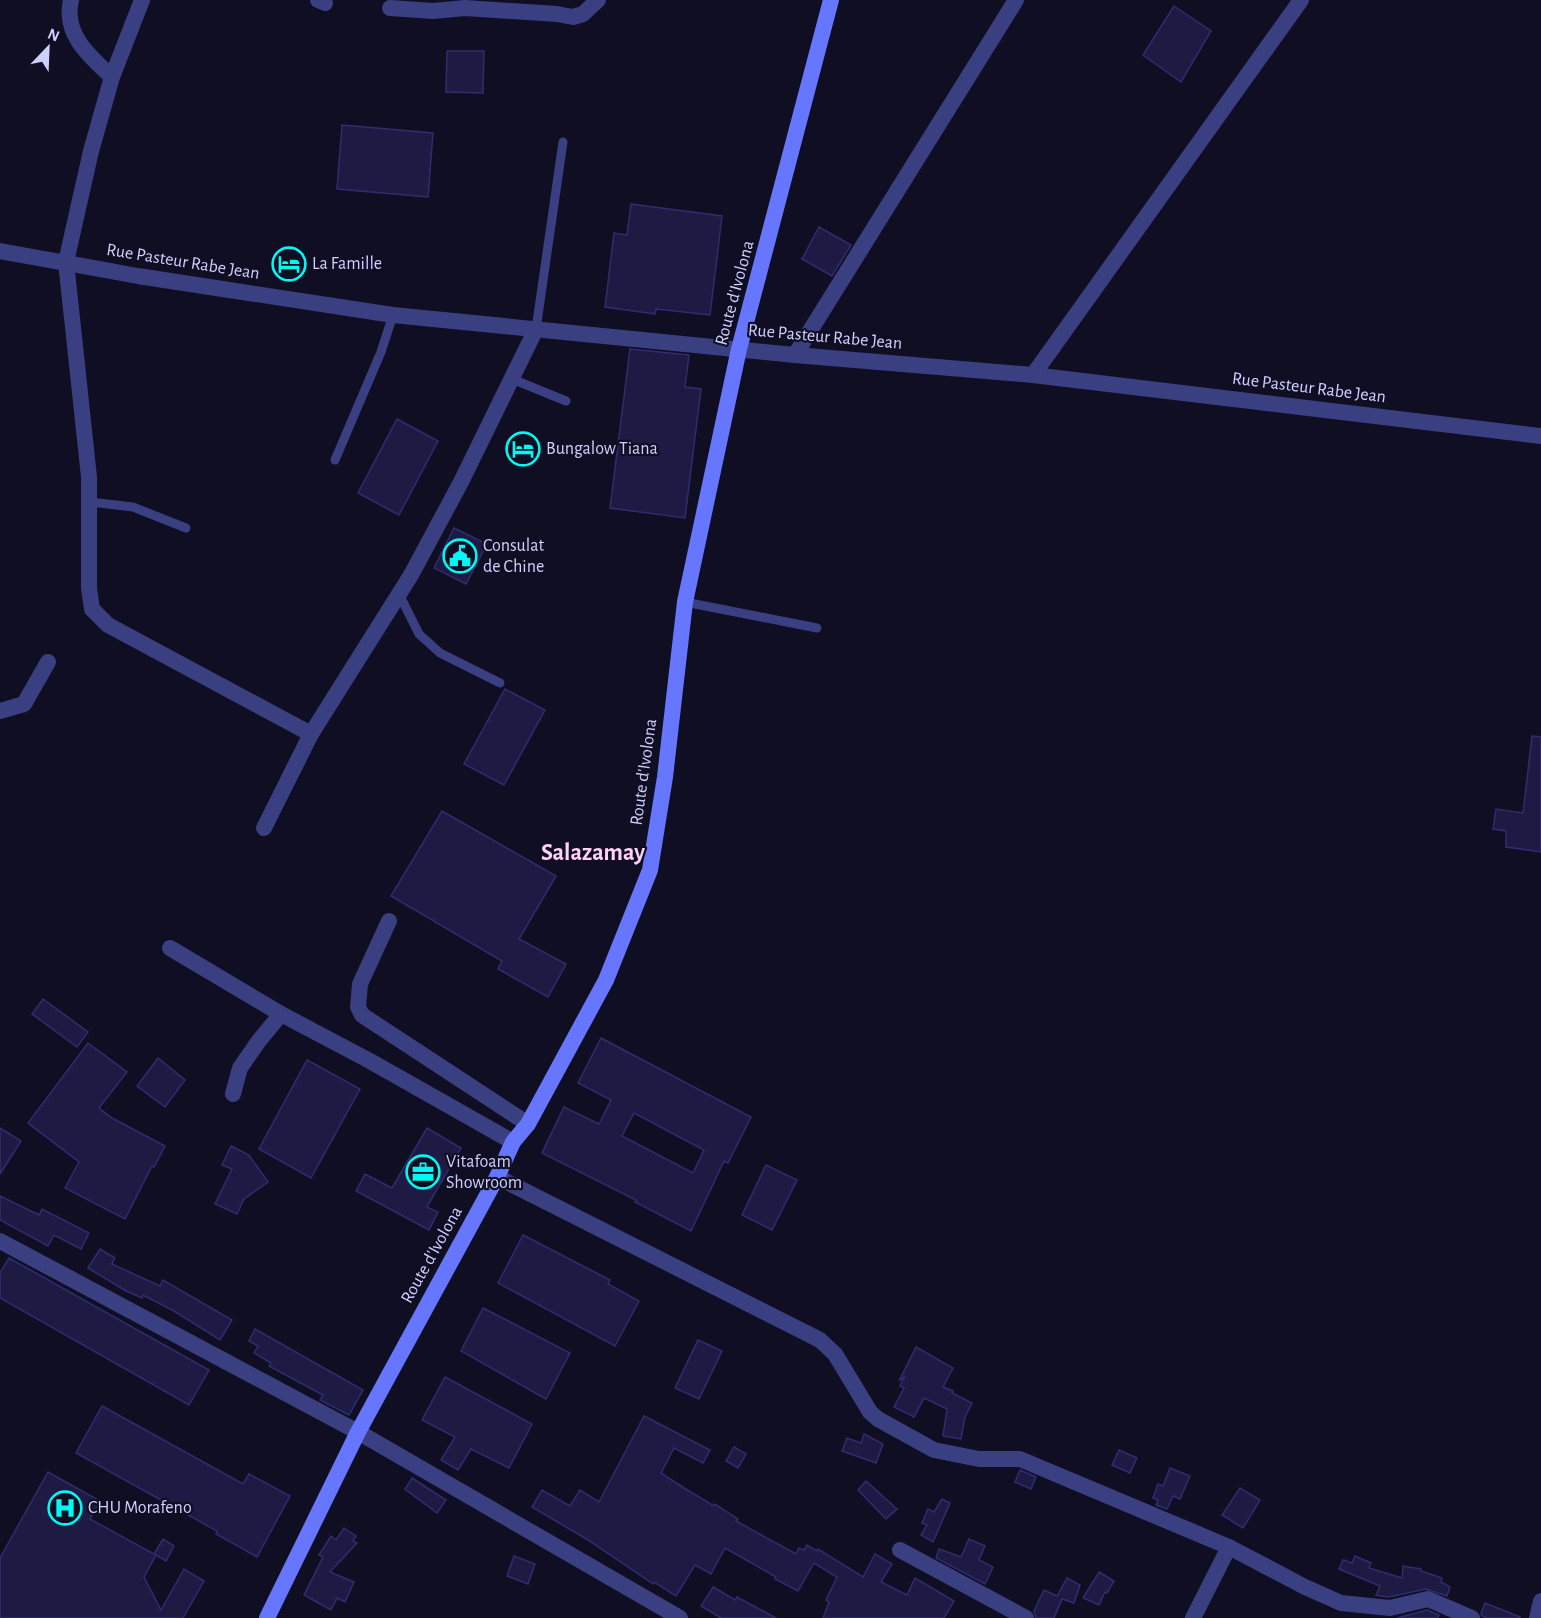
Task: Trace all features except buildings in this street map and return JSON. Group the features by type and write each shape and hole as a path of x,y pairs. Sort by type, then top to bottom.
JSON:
{"main road":[{"name":"Route d'Ivolona","path":"267,1618 358,1432 497,1177 513,1142 528,1124 606,980 650,870 664,777 685,602 739,349 831,0"}],"street":[{"path":"70,0 69,26 91,58 112,77"},
{"path":"142,0 112,77 91,151 66,262 90,477 89,588 92,609 108,625 311,734"},
{"path":"390,8 433,11 465,8 573,17 584,14 598,0"},
{"path":"795,355 1016,0"},
{"path":"1033,375 1301,0"},
{"name":"Rue Pasteur Rabe Jean","path":"0,251 138,276 393,315 795,355 1033,375 1541,436"},
{"path":"264,828 311,734 399,594 461,482 536,329"},
{"path":"0,711 24,704 48,662"},
{"path":"389,921 360,984 358,1007 362,1015 528,1124"},
{"path":"170,948 281,1014 370,1061 513,1142"},
{"path":"232,1094 240,1068 281,1014"},
{"path":"497,1177 820,1340 835,1354 870,1412 878,1419 934,1450 979,1459 1020,1459 1153,1517 1229,1547 1341,1603 1390,1608 1428,1599 1472,1618"},
{"path":"0,1241 358,1432 680,1618"},
{"path":"1193,1618 1229,1547"},
{"path":"900,1550 1026,1618"},
{"path":"1537,1618 1541,1601"}],"lane":[{"path":"536,329 563,142"},
{"path":"335,460 381,352 393,315"},
{"path":"512,379 566,401"},
{"path":"90,502 133,507 186,528"},
{"path":"399,594 419,634 440,653 500,683"},
{"path":"685,602 817,628"}],"place":[{"name":"La Famille","path":"289,264"},
{"name":"Bungalow Tiana","path":"523,449"},
{"name":"Consulat de Chine","path":"460,556"},
{"name":"Vitafoam Showroom","path":"423,1172"},
{"name":"CHU Morafeno","path":"65,1508"}],"district":[{"name":"Salazamay","path":"593,853"}]}
